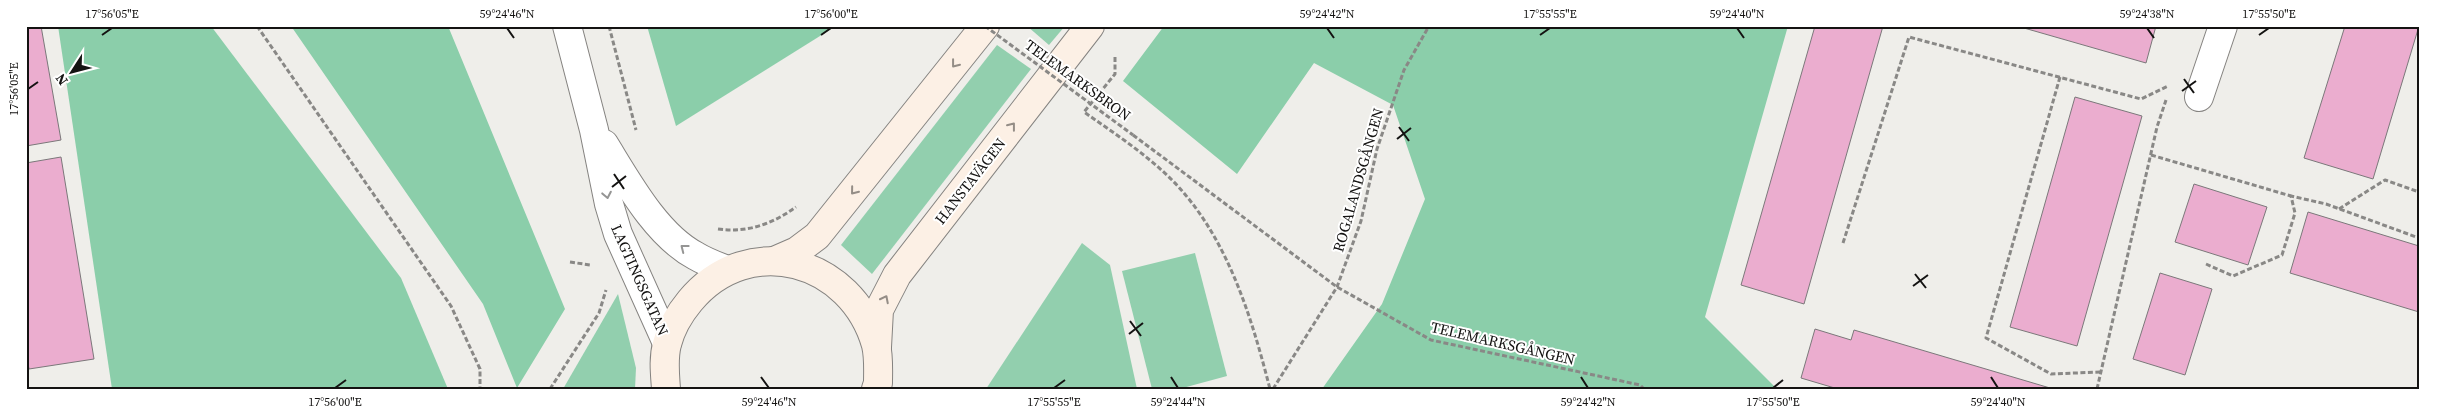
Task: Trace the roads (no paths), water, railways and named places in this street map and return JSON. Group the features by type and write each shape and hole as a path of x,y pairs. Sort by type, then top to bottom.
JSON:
{"main road":[{"path":"774,261 797,251 817,236 985,26"},
{"name":"HANSTAVÄGEN","path":"876,389 878,383 879,310 897,275 1090,26"},
{"path":"666,389 664,366 667,343 680,313 700,288 727,270 750,263 774,261 809,268 840,286 863,313 877,347"}],"street":[{"name":"LAGTINGSGATAN","path":"567,26 594,130 609,204 618,234 667,343"},
{"path":"2199,97 2223,26"},
{"name":"LAGTINGSGATAN","path":"594,130 631,188 667,234 695,256 727,270"}]}
